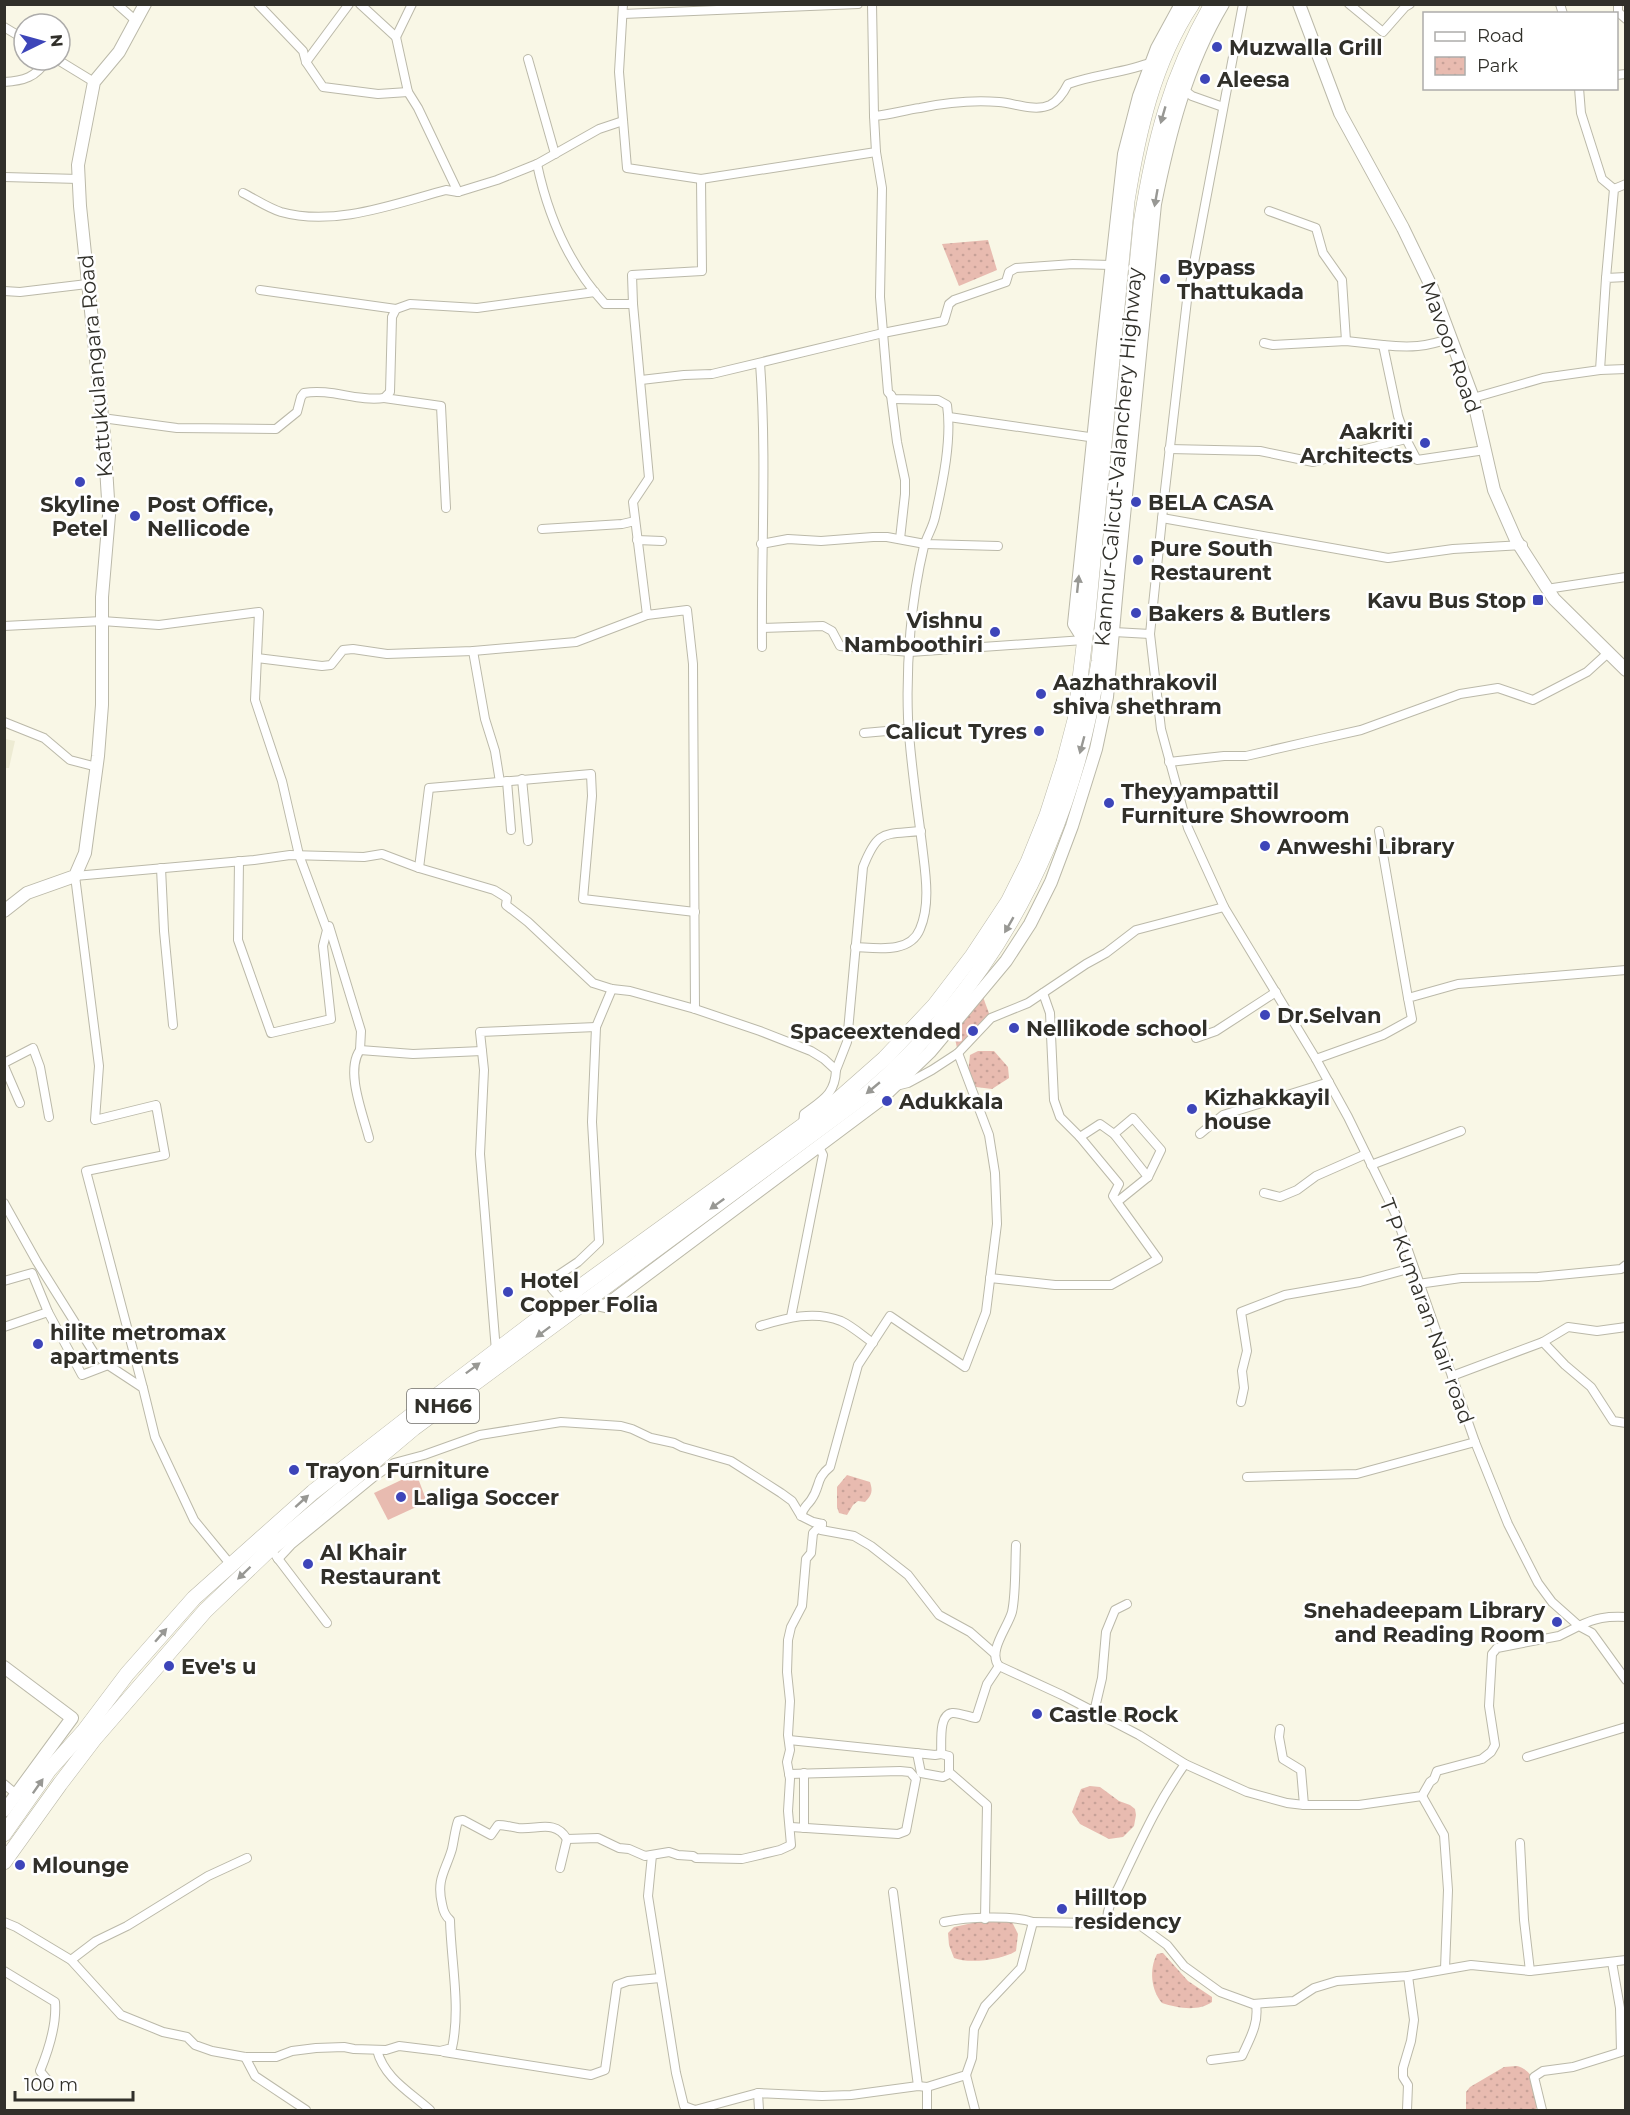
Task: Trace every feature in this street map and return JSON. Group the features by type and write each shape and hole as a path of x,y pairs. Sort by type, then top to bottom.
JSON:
{"highway":[{"name":"Kannur-Calicut-Valanchery Highway","path":"4,1834 49,1770 84,1731 127,1674 194,1598 313,1492 562,1300 834,1102 885,1058 934,1006 974,955 1008,902 1028,862 1064,762 1075,720 1081,681 1127,201 1135,150 1152,90 1167,52 1192,4"},
{"name":"Kannur-Calicut-Valanchery Highway","path":"4,1862 95,1738 205,1611 274,1554 414,1428 583,1301 868,1093 904,1061 973,981 1003,935 1030,887 1051,840 1073,781 1094,694 1141,224 1150,167 1163,113 1179,69 1212,4"}],"street":[{"path":"117,4 135,20"},
{"name":"Kattukulangara Road","path":"75,876 85,853 97,768 102,705 102,621 109,515 78,165 94,82 119,52 145,4"},
{"path":"258,4 303,51 306,62 323,87 378,93 408,92"},
{"path":"306,62 349,4"},
{"path":"360,4 396,37 408,92 458,192"},
{"path":"396,37 412,4"},
{"path":"858,4 623,9 619,72 627,168 701,179 876,152"},
{"path":"855,947 890,948 906,945 919,933 924,921 927,882 909,729 910,652 912,620 925,544 935,518 949,417 947,405 938,400 894,399 888,392 880,297 882,188 876,152 874,116 872,4"},
{"path":"762,628 823,626 832,631 840,646 910,652 1084,640 1074,624 1124,154 1139,96 1157,48 1181,4"},
{"path":"583,1301 605,1306 879,1101 930,1052 1006,961 1030,924 1051,882 1072,826 1096,749 1107,697 1155,204 1166,147 1184,90 1209,28 1223,4"},
{"name":"T P Kumaran Nair road","path":"1243,4 1187,300 1169,449 1150,634 1161,729 1188,828 1224,907 1329,1082 1395,1213 1407,1244 1412,1268 1475,1442 1508,1524 1533,1574 1552,1602 1579,1626 1592,1634 1626,1680"},
{"name":"Mavoor Road","path":"1299,4 1340,113 1403,228 1432,288 1476,397 1494,490 1522,545 1554,599 1626,670"},
{"name":"Mavoor Road","path":"1308,4 1340,96 1410,226 1438,287 1476,397 1501,490 1522,545 1558,596 1626,661"},
{"path":"1349,4 1383,32 1410,4"},
{"path":"1617,4 1618,12 1626,20"},
{"path":"528,59 555,154"},
{"path":"874,116 962,104 998,102 1031,107 1049,105 1063,94 1068,84 1152,62"},
{"path":"72,69 94,82"},
{"path":"4,82 21,81 31,77 36,72"},
{"path":"1184,90 1192,96 1223,107"},
{"path":"1579,90 1581,113 1602,179 1614,189"},
{"path":"243,193 279,211 310,216 344,215 446,190 458,192 497,180 537,164 599,129 623,121"},
{"path":"537,164 548,208 560,237 595,292 605,304 633,304"},
{"path":"4,177 79,179"},
{"path":"646,615 633,502 649,478 632,275 702,271 701,179"},
{"path":"1614,189 1626,184"},
{"path":"1600,370 1614,189"},
{"path":"1269,211 1316,228 1323,253 1342,280 1346,341"},
{"path":"641,380 712,374 883,333 944,321 950,304 954,300 1006,282 1009,272 1016,268 1073,264 1111,265"},
{"path":"1606,278 1626,277"},
{"path":"4,291 20,292 87,284"},
{"path":"260,290 396,309 410,304 477,308 595,292"},
{"path":"384,398 390,392 392,317 396,309"},
{"path":"1264,343 1274,345 1346,341 1411,348 1451,338"},
{"path":"1383,345 1398,416 1417,460 1485,450"},
{"path":"760,363 764,420 761,544 762,647"},
{"path":"1476,397 1543,378 1600,370 1626,369"},
{"path":"102,417 177,428 276,429 297,412 304,393 319,392 372,400 384,398 441,406 446,508"},
{"path":"891,395 905,480 900,539"},
{"path":"949,417 1089,436"},
{"path":"1169,449 1260,451 1313,462 1406,439"},
{"path":"1162,518 1388,558 1453,549 1522,545"},
{"path":"542,529 622,524 635,521"},
{"path":"761,544 788,539 821,541 873,537 925,544 998,546"},
{"path":"637,540 662,541"},
{"path":"1105,591 1118,576"},
{"path":"1553,588 1626,577"},
{"path":"257,658 322,666 331,665 343,650 353,649 387,654 473,651 576,642 646,615 687,610 693,664 695,1009"},
{"path":"4,626 102,621 159,625 259,612 255,700 282,781 301,855 327,930 323,946 331,1019 271,1033 238,940 239,861"},
{"path":"1114,632 1150,634"},
{"path":"473,651 485,719 503,781 511,830"},
{"path":"1169,762 1246,756 1297,745 1361,730 1460,694 1498,688 1533,700 1587,672 1609,652"},
{"path":"4,722 44,738 70,760 97,768"},
{"path":"864,733 909,729"},
{"path":"419,868 429,788 591,774 592,796 583,899 695,912"},
{"path":"522,779 528,841"},
{"path":"803,1124 804,1114 828,1096 835,1082 836,1070 847,1042 863,867 872,844 884,835 921,831"},
{"path":"1316,1059 1383,1035 1412,1019 1379,831"},
{"path":"4,911 27,893 75,876 301,855 364,857 381,854 419,868 494,890 507,898 506,905 509,909 528,922 593,983 695,1009 800,1046 824,1059 836,1070"},
{"path":"301,855 329,925 361,1030 360,1050 354,1058 352,1072 369,1138"},
{"path":"161,868 173,1024"},
{"path":"75,876 99,1066 95,1120 156,1105 165,1155 86,1171 155,1437 194,1520 231,1565"},
{"path":"894,1087 909,1083 932,1070 958,1053 991,1018 1028,1003 1106,953 1136,930 1224,907"},
{"path":"1408,998 1458,984 1626,970"},
{"path":"562,1300 552,1289 557,1276 578,1262 600,1242 592,1122 596,1028 612,989"},
{"path":"1196,1038 1216,1031 1276,992"},
{"path":"990,1278 1054,1285 1111,1285 1158,1259 1113,1196 1119,1184 1060,1117 1054,1100 1050,1013 1043,993"},
{"path":"496,1351 480,1154 484,1070 480,1032 596,1028"},
{"path":"21,1103 4,1065 33,1048 40,1066 49,1117"},
{"path":"360,1050 413,1054 482,1051"},
{"path":"801,1516 804,1507 811,1501 817,1488 820,1474 830,1467 858,1365 891,1316 965,1367 986,1312 997,1224 995,1173 989,1135 958,1053"},
{"path":"1200,1134 1222,1115 1329,1082"},
{"path":"1114,1134 1133,1118 1161,1150 1148,1177 1118,1203"},
{"path":"1080,1137 1100,1124 1114,1134 1148,1177"},
{"path":"1371,1165 1461,1131"},
{"path":"791,1317 820,1164 824,1155 819,1147"},
{"path":"1264,1193 1280,1197 1297,1190 1316,1176 1366,1154"},
{"path":"4,1203 37,1262 94,1353 142,1388"},
{"path":"1418,1284 1461,1278 1586,1274 1621,1269 1626,1265"},
{"path":"1241,1402 1244,1388 1242,1371 1247,1351 1241,1312 1285,1295 1360,1282 1412,1268"},
{"path":"4,1281 32,1273 48,1312 82,1375 108,1365"},
{"path":"4,1327 48,1312"},
{"path":"760,1326 791,1317 821,1316 841,1321 873,1343"},
{"path":"1452,1376 1543,1342 1568,1327 1597,1331 1626,1327"},
{"path":"1543,1342 1591,1387 1613,1421 1626,1423"},
{"path":"327,1623 274,1554 291,1545 374,1477 394,1464 480,1435 561,1422 621,1426 651,1438 731,1461 782,1493 792,1501 801,1516 822,1524"},
{"path":"1248,1477 1357,1474 1475,1442"},
{"path":"822,1524 821,1530 854,1536 893,1561 908,1575 939,1615 970,1632 995,1654"},
{"path":"567,1839 598,1838 640,1855 669,1852 696,1858 730,1859 761,1856 791,1845 787,1762 790,1701 787,1672 788,1640 791,1627 802,1606 806,1559 811,1553 813,1533 822,1524"},
{"path":"1016,1545 1012,1612 995,1654 999,1666 1139,1735 1185,1764 1247,1792 1287,1803 1304,1805 1359,1805 1422,1796"},
{"path":"1094,1712 1102,1678 1106,1632 1115,1610 1127,1604"},
{"path":"1422,1796 1437,1771 1482,1759 1491,1752 1495,1745 1489,1690 1492,1677 1492,1654 1497,1648 1559,1636 1592,1619 1608,1616 1626,1617"},
{"path":"941,1754 943,1721 946,1716 952,1713 976,1718 987,1684 999,1666"},
{"path":"4,1667 72,1718 4,1811"},
{"path":"1527,1757 1626,1727"},
{"path":"1280,1729 1283,1759 1301,1770 1304,1805"},
{"path":"789,1740 941,1754 949,1756 949,1774 943,1777 921,1773 917,1753"},
{"path":"1107,1919 1107,1910 1162,1796 1185,1764"},
{"path":"789,1774 910,1772 916,1779 906,1832 898,1834 791,1827"},
{"path":"949,1772 987,1804 985,1919"},
{"path":"804,1773 804,1828"},
{"path":"4,1784 16,1794"},
{"path":"1422,1796 1444,1836 1448,1890 1446,1969"},
{"path":"440,2051 452,2048 455,2036 450,1920 446,1917 443,1908 440,1882 453,1847 453,1837 458,1821 463,1820 491,1835 498,1825 517,1828 534,1826 563,1831 567,1839 560,1868"},
{"path":"1520,1843 1524,1920 1530,1971"},
{"path":"652,1855 648,1896 660,1978 684,2106 695,2110 758,2093 851,2095 923,2087 966,2075"},
{"path":"71,1960 96,1941 127,1926 208,1876 247,1858"},
{"path":"893,1892 927,2110"},
{"path":"944,1922 966,1919 1021,1918 1033,1922 1091,1923 1107,1919 1141,1926 1167,1945 1184,1966 1220,1992 1256,2004 1294,2001 1314,1988 1337,1981 1408,1976 1471,1965 1530,1971 1626,1960"},
{"path":"4,1922 71,1960 121,2015 163,2032 187,2037 195,2045 212,2051 245,2057 276,2057 306,2049 344,2047 386,2050 399,2046 591,2075 605,2070 617,1985 628,1981 660,1978"},
{"path":"975,2110 966,2075 972,2058 974,2030 985,2006 1021,1968 1033,1922"},
{"path":"1542,2110 1533,2077 1543,2071 1573,2067 1623,2051 1620,2008 1612,1962"},
{"path":"4,1971 55,2002 56,2016 47,2054 40,2071 49,2082"},
{"path":"1407,2110 1408,2085 1403,2077 1403,2068 1414,2020 1408,1976"},
{"path":"1211,2060 1242,2056 1251,2039 1258,2017 1256,2004"},
{"path":"377,2050 380,2059 396,2083 429,2110"},
{"path":"245,2057 255,2076 306,2110"},
{"path":"758,2093 759,2110"}],"shaded area":[{"path":"5,739 15,741 9,768 5,768"}],"green space":[{"path":"988,240 997,270 959,286 942,244"},
{"path":"983,997 990,1016 957,1048 951,1020"},
{"path":"978,1051 994,1051 1008,1067 1009,1078 992,1089 976,1087 968,1073 970,1055"},
{"name":"Laliga Soccer","path":"416,1473 427,1502 388,1520 374,1493"},
{"path":"847,1475 870,1482 872,1490 865,1502 858,1501 847,1515 839,1513 837,1487"},
{"path":"1090,1786 1100,1787 1135,1809 1134,1826 1123,1837 1109,1839 1080,1824 1072,1812 1081,1789"},
{"path":"977,1922 1012,1922 1018,1934 1016,1951 1003,1957 985,1960 968,1961 954,1958 949,1945 948,1933 954,1927"},
{"path":"1163,1953 1188,1981 1212,1997 1212,2002 1194,2008 1181,2008 1162,2003 1153,1986 1152,1973 1157,1954"},
{"path":"1517,2066 1527,2071 1536,2084 1542,2100 1535,2110 1466,2110 1466,2092 1470,2087 1504,2067"}],"place":[{"name":"Muzwalla Grill","path":"1217,47"},
{"name":"Aleesa","path":"1205,79"},
{"name":"Bypass Thattukada","path":"1165,279"},
{"name":"Aakriti Architects","path":"1425,443"},
{"name":"Skyline Petel","path":"80,482"},
{"name":"BELA CASA","path":"1136,502"},
{"name":"Post Office, Nellicode","path":"135,516"},
{"name":"Pure South Restaurent","path":"1138,560"},
{"name":"Kavu Bus Stop","path":"1538,600"},
{"name":"Bakers & Butlers","path":"1136,613"},
{"name":"Vishnu Namboothiri","path":"995,632"},
{"name":"Aazhathrakovil shiva shethram","path":"1041,694"},
{"name":"Calicut Tyres","path":"1039,731"},
{"name":"Theyyampattil Furniture Showroom","path":"1109,803"},
{"name":"Anweshi Library","path":"1265,846"},
{"name":"Dr.Selvan","path":"1265,1015"},
{"name":"Nellikode school","path":"1014,1028"},
{"name":"Spaceextended","path":"973,1031"},
{"name":"Adukkala","path":"887,1101"},
{"name":"Kizhakkayil house","path":"1192,1109"},
{"name":"Hotel Copper Folia","path":"508,1292"},
{"name":"hilite metromax apartments","path":"38,1344"},
{"name":"Trayon Furniture","path":"294,1470"},
{"name":"Laliga Soccer","path":"401,1497"},
{"name":"Al Khair Restaurant","path":"308,1564"},
{"name":"Snehadeepam Library and Reading Room","path":"1557,1622"},
{"name":"Eve's u","path":"169,1666"},
{"name":"Castle Rock","path":"1037,1714"},
{"name":"Mlounge","path":"20,1865"},
{"name":"Hilltop residency","path":"1062,1909"}]}
